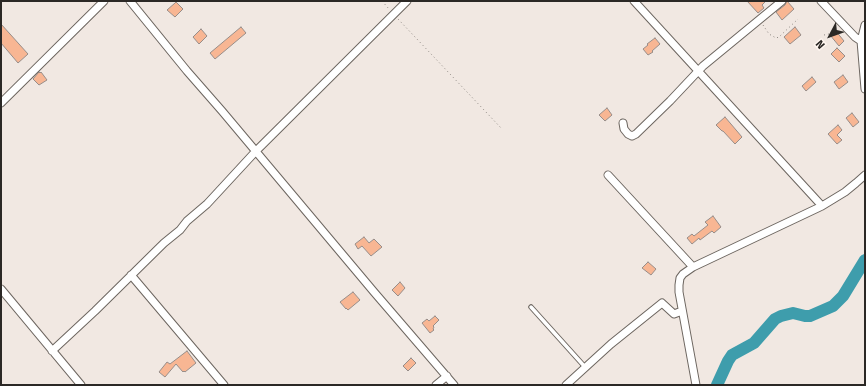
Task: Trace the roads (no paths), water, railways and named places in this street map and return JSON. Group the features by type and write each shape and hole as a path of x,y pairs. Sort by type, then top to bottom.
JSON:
{"street":[{"path":"1,103 104,1"},
{"path":"130,1 187,71 454,385"},
{"path":"52,351 164,243 180,230 190,218 207,204 256,151 407,1"},
{"path":"634,1 822,206"},
{"path":"623,123 624,129 627,133 634,136 670,101 698,70 782,1"},
{"path":"821,1 855,37 861,40"},
{"path":"865,25 861,40 865,89"},
{"path":"608,175 693,267"},
{"path":"696,385 679,292 680,278 683,274 693,267 822,206 845,192 865,175"},
{"path":"131,275 224,385"},
{"path":"1,289 81,385"},
{"path":"566,385 611,344 662,303 674,314 682,311"},
{"path":"436,385 447,376"}],"lane":[{"path":"531,307 585,367"}],"waterway":[{"path":"717,385 732,355 754,343 775,319 793,313 810,316 833,306 843,296 865,260"}]}
